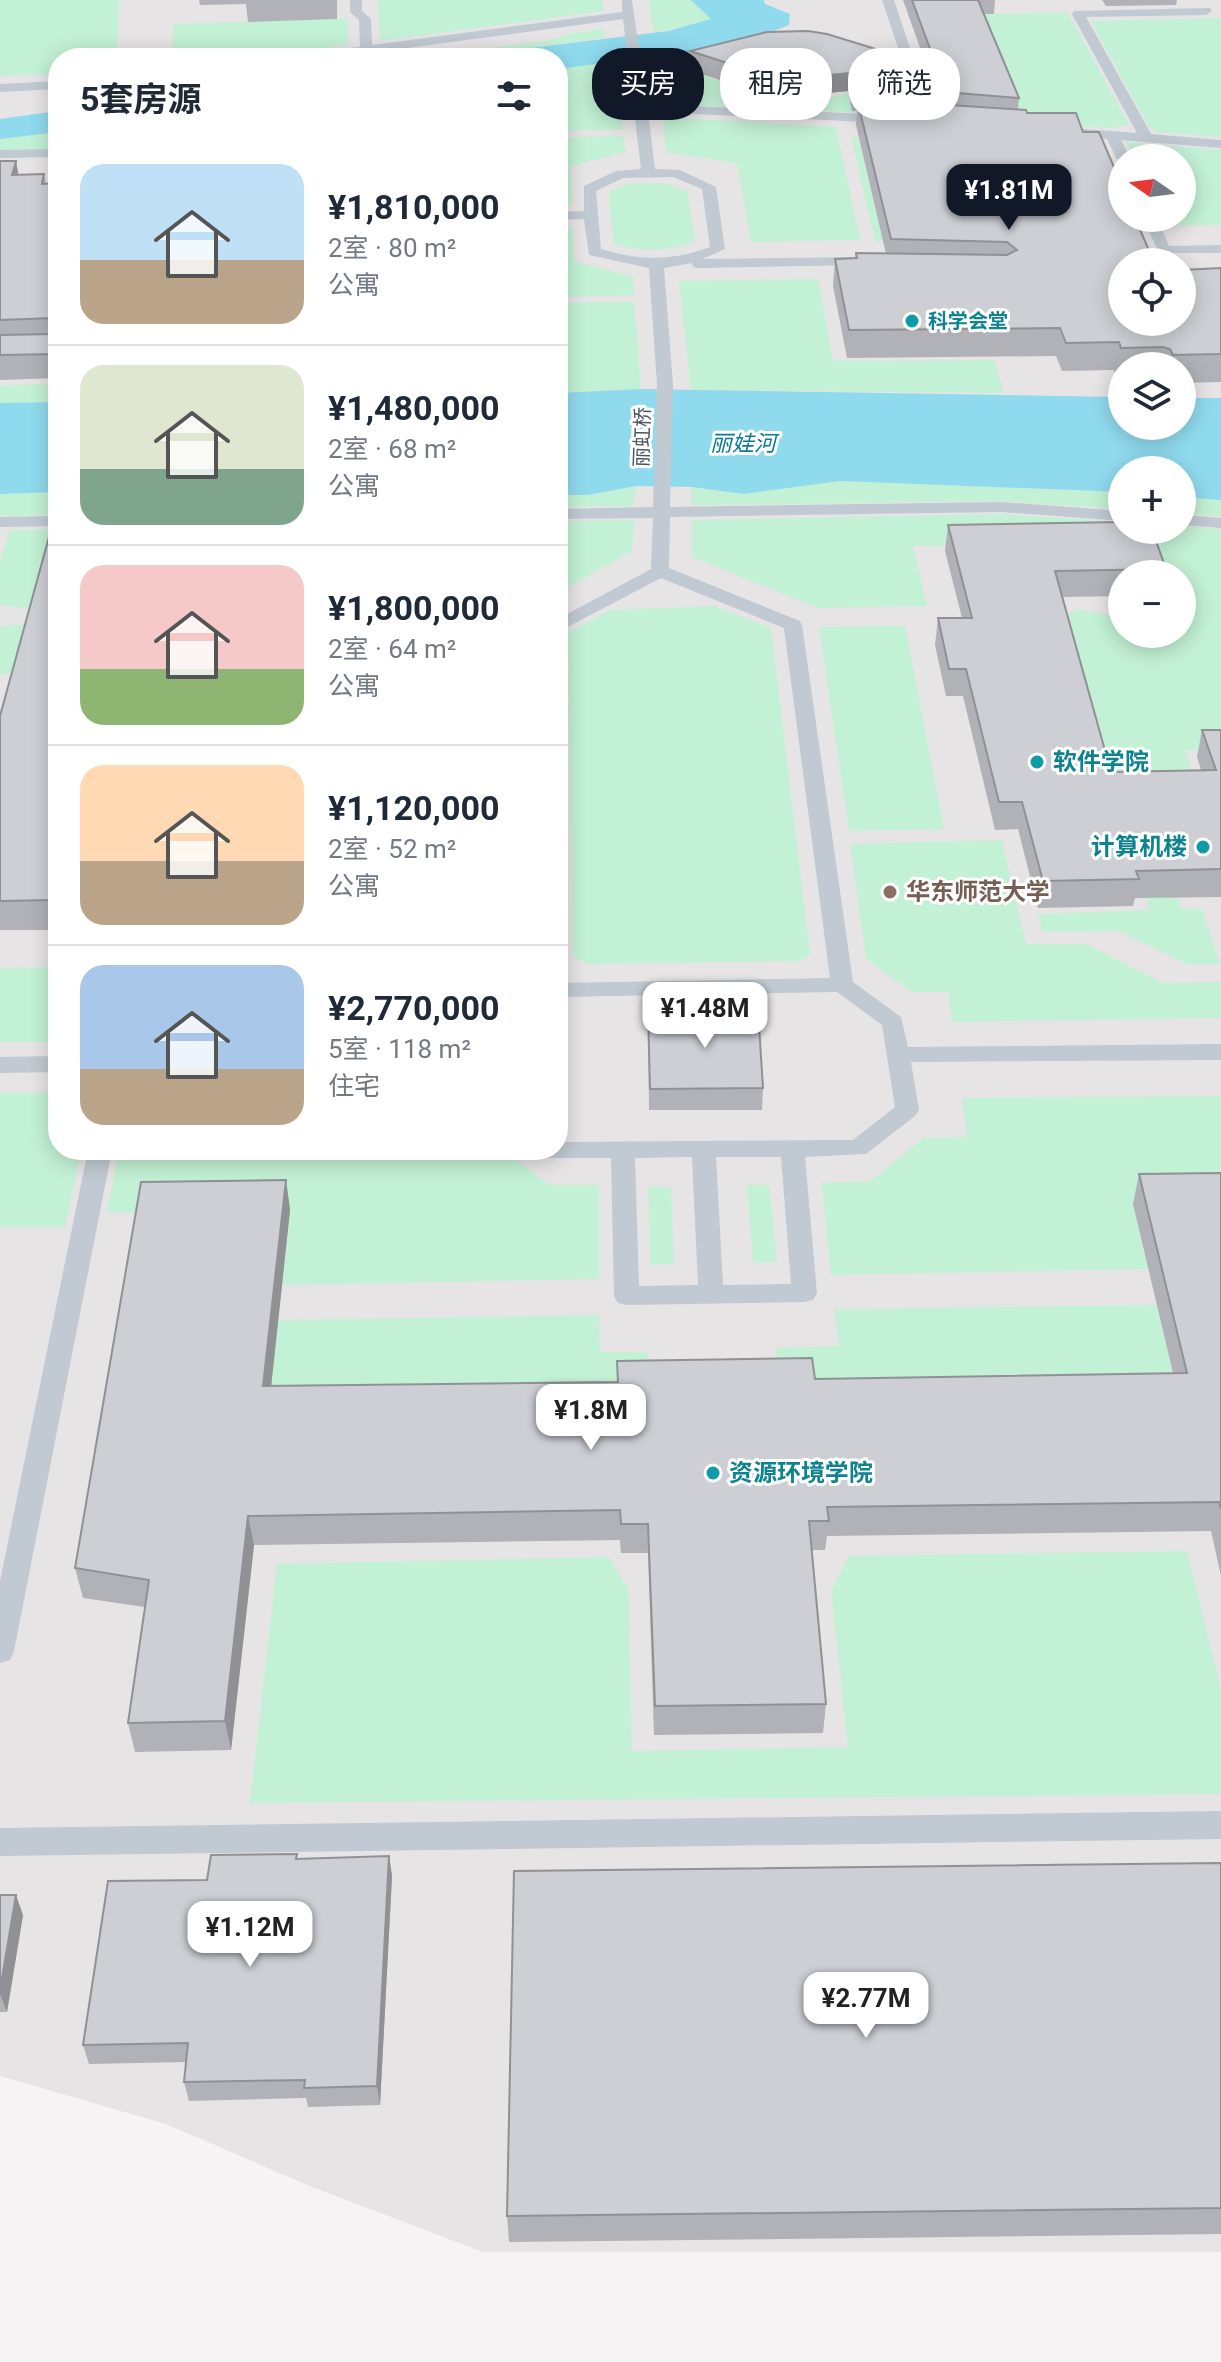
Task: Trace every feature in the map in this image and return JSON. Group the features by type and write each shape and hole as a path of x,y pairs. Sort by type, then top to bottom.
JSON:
{"lane":[{"path":"356,0 356,12 365,19 366,48"},
{"path":"627,0 633,48"},
{"path":"888,0 927,121"},
{"path":"1146,138 1078,14 1206,11 1199,0"},
{"path":"384,48 629,21"},
{"path":"0,88 48,86"},
{"path":"704,111 943,122"},
{"path":"642,120 649,174"},
{"path":"1051,130 1221,144"},
{"path":"1112,135 1116,144"},
{"path":"0,154 48,153"},
{"path":"679,264 718,249 709,187 675,173 621,174 589,189 594,252 635,264 679,264 865,261 868,273"},
{"path":"568,216 591,215"},
{"path":"1156,232 1164,250 1221,249"},
{"name":"丽虹桥","path":"656,264 665,385 660,571"},
{"path":"568,514 1001,507 1108,515"},
{"path":"0,522 48,521"},
{"path":"1196,521 1221,523"},
{"path":"568,621 660,571 793,625 842,985"},
{"path":"568,990 842,985 893,1022 907,1110 858,1148 568,1150"},
{"path":"897,1055 1221,1052"},
{"path":"0,1065 48,1064"},
{"path":"623,1151 627,1296 804,1293 792,1149"},
{"path":"704,1150 711,1294"},
{"path":"0,1651 98,1160"},
{"path":"0,1842 1221,1825"}],"shaded area":[{"name":"华东师范大学","path":"0,0 1221,0 1221,2252 483,2252 312,2187 166,2124 0,2076"}],"green space":[{"path":"0,0 119,0 117,48 48,48 48,74 0,76"},
{"path":"378,0 603,0 604,11 380,41"},
{"path":"649,0 691,0 711,19 694,26 653,32"},
{"path":"1068,13 1129,125 1111,128 960,118 960,74 978,74 974,17 984,14"},
{"path":"348,18 348,45 324,48 172,48 174,24"},
{"path":"1221,18 1221,137 1157,132 1149,127 1091,21"},
{"path":"604,29 604,38 526,48 491,48 552,40 568,34"},
{"path":"734,46 720,48 720,106 704,106 704,50"},
{"path":"592,64 592,120 622,120 623,129 568,131 568,68"},
{"path":"848,94 848,112 832,112 832,97"},
{"path":"663,120 836,127 860,240 751,242 737,163 666,152"},
{"path":"48,133 48,149 0,150 0,139"},
{"path":"623,136 626,152 571,166 572,205 568,205 568,138"},
{"path":"851,137 858,137 883,241 875,241"},
{"path":"1196,148 1221,150 1221,225 1196,225"},
{"path":"630,183 665,183 687,191 695,241 654,250 613,243 609,192"},
{"path":"568,227 572,227 574,261 633,277 634,295 568,297"},
{"path":"818,279 833,361 994,360 1004,393 691,390 679,281"},
{"path":"634,302 641,389 568,393 568,303"},
{"path":"48,384 48,402 0,403 0,386"},
{"path":"840,481 1108,491 1108,508 1000,501 691,505 692,487 743,494"},
{"path":"636,486 633,506 568,507 568,495 588,495"},
{"path":"48,492 48,515 0,516 0,494"},
{"path":"1196,498 1221,500 1221,516 1196,515"},
{"path":"999,514 1108,521 1108,543 913,546 927,606 818,608 692,557 692,520"},
{"path":"634,520 632,551 568,587 568,521"},
{"path":"1196,527 1221,529 1221,750 1185,750 1200,791 1148,802 1181,909 1202,909 1220,964 1186,964 1119,931 1042,932 1038,914 1150,910 1061,617 1077,609 1108,615 1108,648 1196,648 1196,560 1155,560 1149,544 1196,544"},
{"path":"48,529 48,581 32,609 0,605 0,562 10,530"},
{"path":"714,606 771,628 810,955 800,961 587,964 573,956 568,633 610,610"},
{"path":"28,624 14,674 0,674 0,626"},
{"path":"905,626 944,829 849,831 819,627"},
{"path":"1002,840 1026,944 1087,944 1162,983 1221,982 1221,1018 952,1022 948,992 912,992 866,959 850,844"},
{"path":"48,967 48,1042 0,1042 0,968"},
{"path":"0,1093 48,1093 48,1160 79,1160 65,1227 0,1227"},
{"path":"1221,1096 1221,1203 1133,1204 1148,1269 831,1275 822,1183 870,1181 924,1138 967,1137 962,1098"},
{"path":"117,1160 516,1160 549,1185 599,1185 599,1279 281,1285 289,1210 107,1213"},
{"path":"747,1185 769,1185 777,1262 753,1263"},
{"path":"648,1187 671,1187 674,1264 650,1265"},
{"path":"1157,1305 1186,1429 780,1389 776,1348 839,1346 834,1309"},
{"path":"599,1315 600,1352 648,1352 649,1391 264,1448 278,1320"},
{"path":"1187,1551 1221,1690 1221,1794 250,1803 277,1564 608,1557 628,1588 632,1751 848,1747 831,1591 849,1556"}],"water":[{"path":"691,0 764,0 765,4 790,14 789,25 734,46 704,50 592,48 592,65 568,68 568,48 530,48 668,31 711,19"},
{"path":"48,112 48,133 0,139 0,119"},
{"name":"丽娃河","path":"641,389 1108,397 1108,440 1196,440 1196,398 1221,398 1221,500 1196,498 1196,456 1108,456 1108,491 840,481 743,494 692,487 636,486 588,495 568,495 568,393"},
{"path":"48,402 48,492 0,494 0,403"}],"building":[{"path":"912,0 978,0 1019,98 960,93 960,48 930,48"},
{"path":"808,31 872,48 848,48 848,73 832,75 832,48 720,48 720,61 704,55 702,48 767,32"},
{"path":"960,106 1026,110 1027,113 1076,113 1083,132 1099,132 1108,153 1108,232 1141,232 1148,248 1108,248 1108,336 1196,336 1196,269 1221,268 1221,354 1172,352 1163,347 1121,348 1119,342 1066,343 1060,328 849,330 835,259 857,258 856,253 1007,255 1017,250 1007,242 891,239 862,120 960,120"},
{"path":"0,161 16,161 12,175 44,174 42,184 48,184 48,318 0,320"},
{"path":"48,334 48,354 0,355 0,335"},
{"name":"软件学院","path":"1108,522 1108,544 1157,544 1163,560 1108,560 1108,570 1055,571 1111,772 1216,770 1202,730 1221,730 1221,869 1136,871 1139,879 1043,881 1022,802 999,802 966,669 949,669 938,618 972,618 948,525"},
{"path":"48,541 48,900 0,901 0,716"},
{"path":"758,1010 763,1088 650,1089 648,1011"},
{"path":"1221,1173 1221,1509 1219,1502 827,1507 829,1521 809,1521 826,1704 655,1706 648,1524 621,1524 620,1510 248,1516 225,1721 128,1723 149,1580 75,1568 141,1182 286,1180 263,1386 618,1382 617,1361 812,1358 815,1379 1187,1373 1139,1174"},
{"path":"297,1854 296,1859 389,1856 377,2086 304,2088 305,2080 184,2082 188,2043 83,2045 108,1881 207,1880 211,1855"},
{"path":"1221,1863 1221,2208 507,2216 514,1871"},
{"path":"0,1895 16,1895 0,1990"}],"place":[{"name":"科学会堂","path":"912,321"},
{"name":"软件学院","path":"1037,762"},
{"name":"计算机楼","path":"1203,847"},
{"name":"华东师范大学","path":"890,892"},
{"name":"资源环境学院","path":"713,1473"}]}
